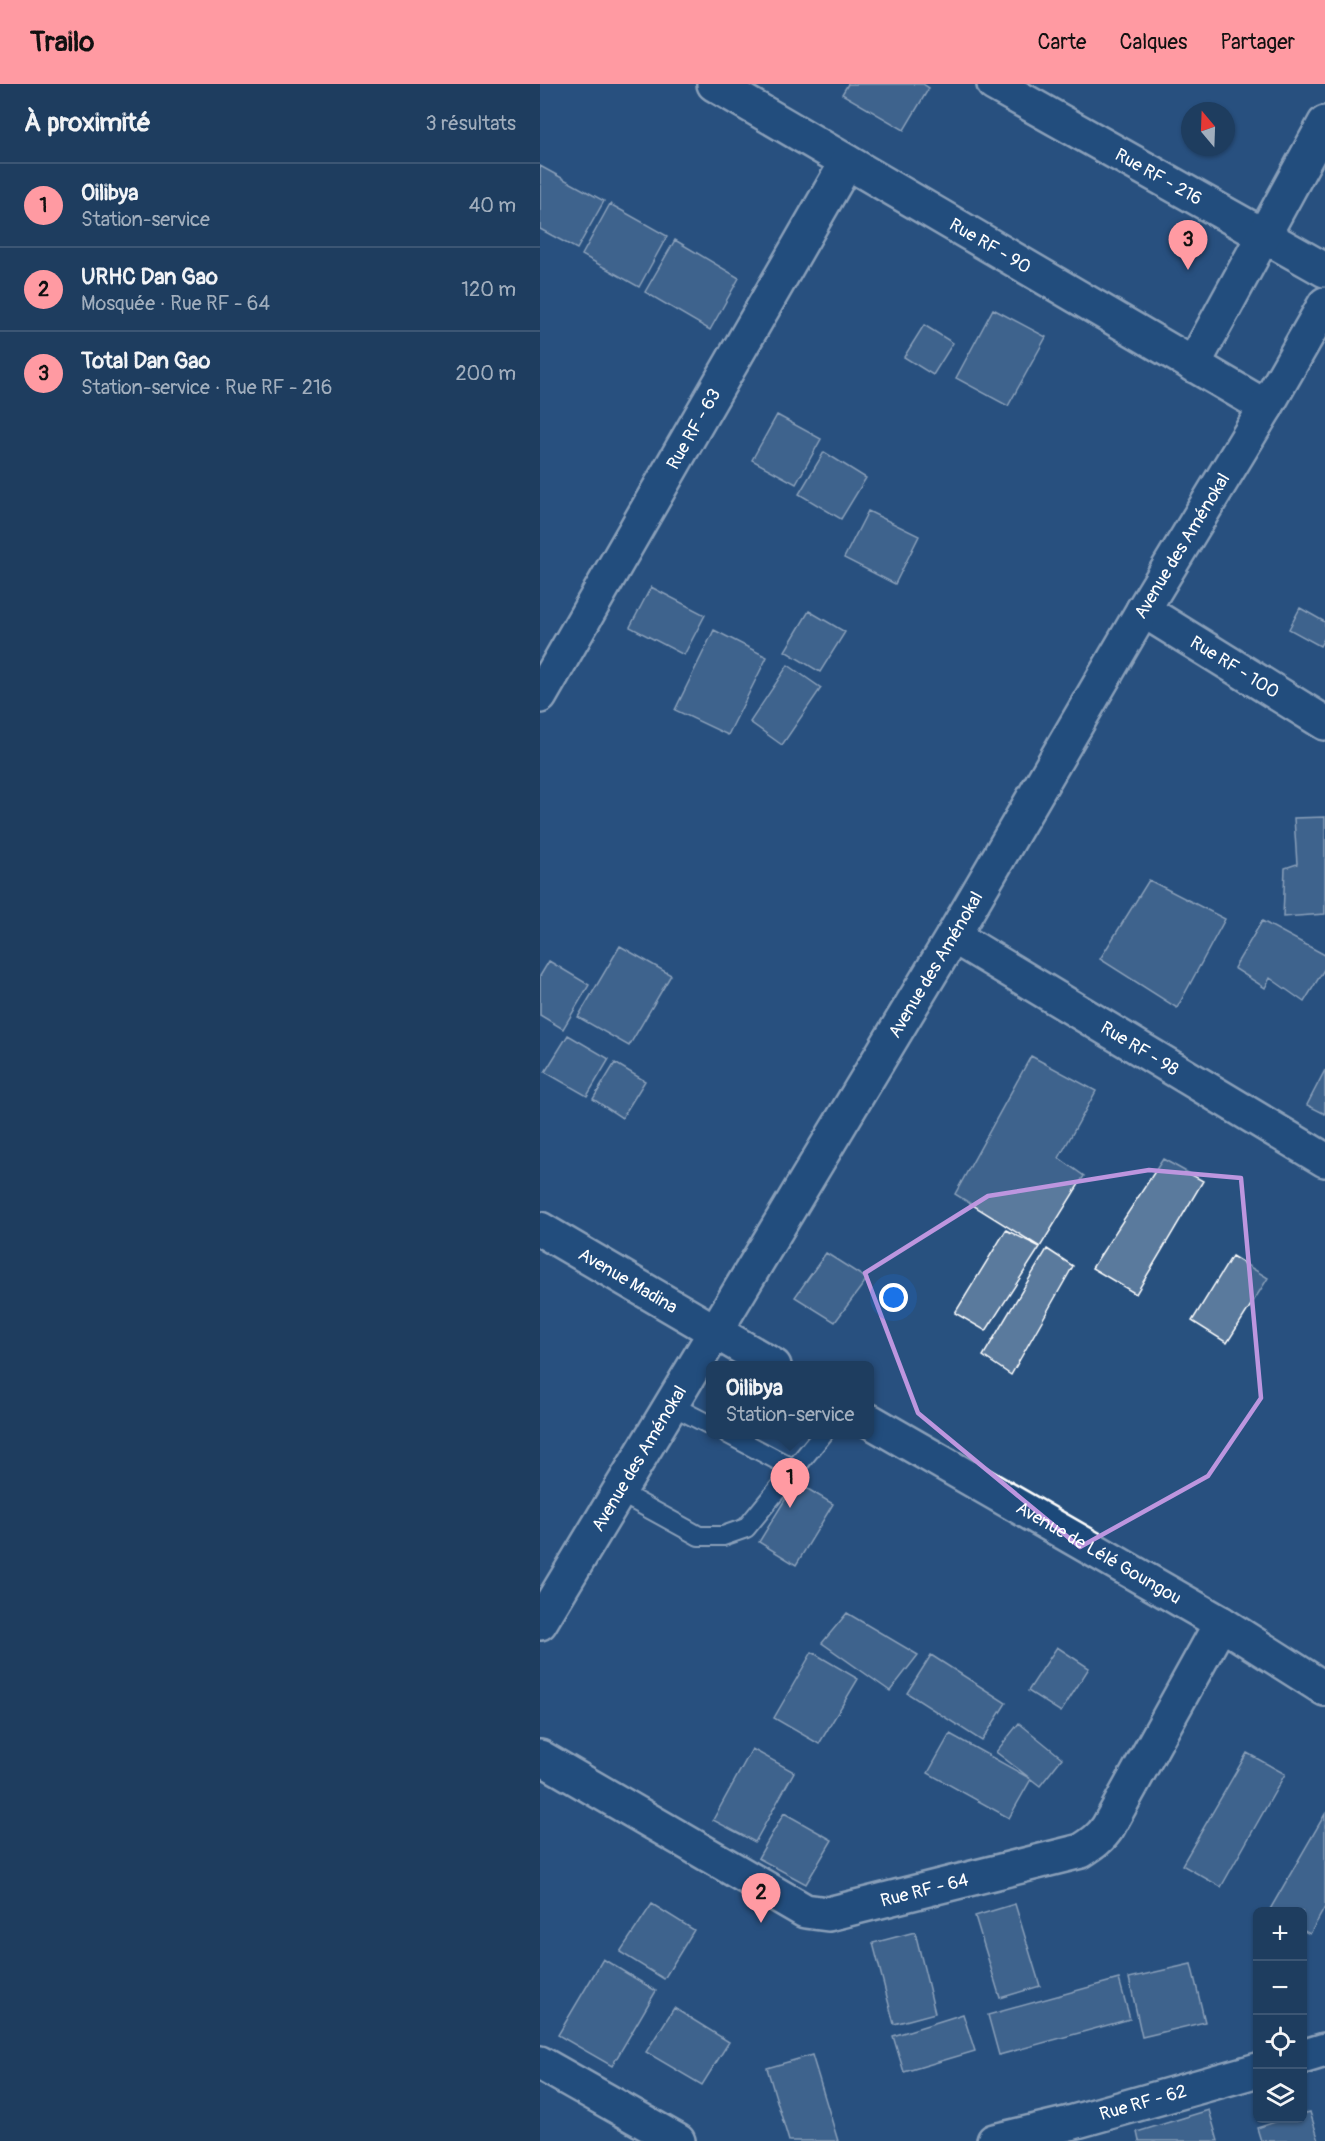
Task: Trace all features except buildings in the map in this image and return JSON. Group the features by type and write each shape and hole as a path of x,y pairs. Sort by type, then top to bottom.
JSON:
{"street":[{"name":"Rue RF - 90","path":"714,84 1266,407"},
{"name":"Rue RF - 216","path":"994,84 1325,270"},
{"path":"1193,365 1325,123"},
{"name":"Rue RF - 63","path":"540,696 847,162"},
{"name":"Avenue des Aménokal","path":"540,1623 954,936 1143,610 1266,407 1325,304"},
{"name":"Rue RF - 100","path":"1143,610 1325,723"},
{"name":"Rue RF - 98","path":"954,936 1325,1160"},
{"name":"Avenue Madina","path":"540,1229 715,1332"},
{"path":"715,1332 767,1361"},
{"name":"Avenue de Lélé Goungou","path":"874,1423 1221,1623 1324,1687"},
{"name":"Rue RF - 64","path":"540,1756 805,1911 828,1914 1081,1851 1093,1844 1108,1827 1221,1623"},
{"path":"1307,2055 1325,2050"},
{"path":"540,2063 678,2141"},
{"name":"Rue RF - 62","path":"994,2141 1072,2132 1253,2071"}],"lane":[{"path":"671,1404 706,1422"},
{"path":"738,1439 795,1469"},
{"path":"619,1492 699,1536 723,1536 746,1528 820,1439"}],"highlighted area":[{"path":"1149,1170 1241,1178 1261,1398 1208,1476 1080,1547 918,1413 865,1273 988,1196"}],"place":[{"name":"Total Dan Gao","path":"1188,270"},
{"name":"Oilibya","path":"790,1508"},
{"name":"URHC Dan Gao","path":"761,1923"}]}
